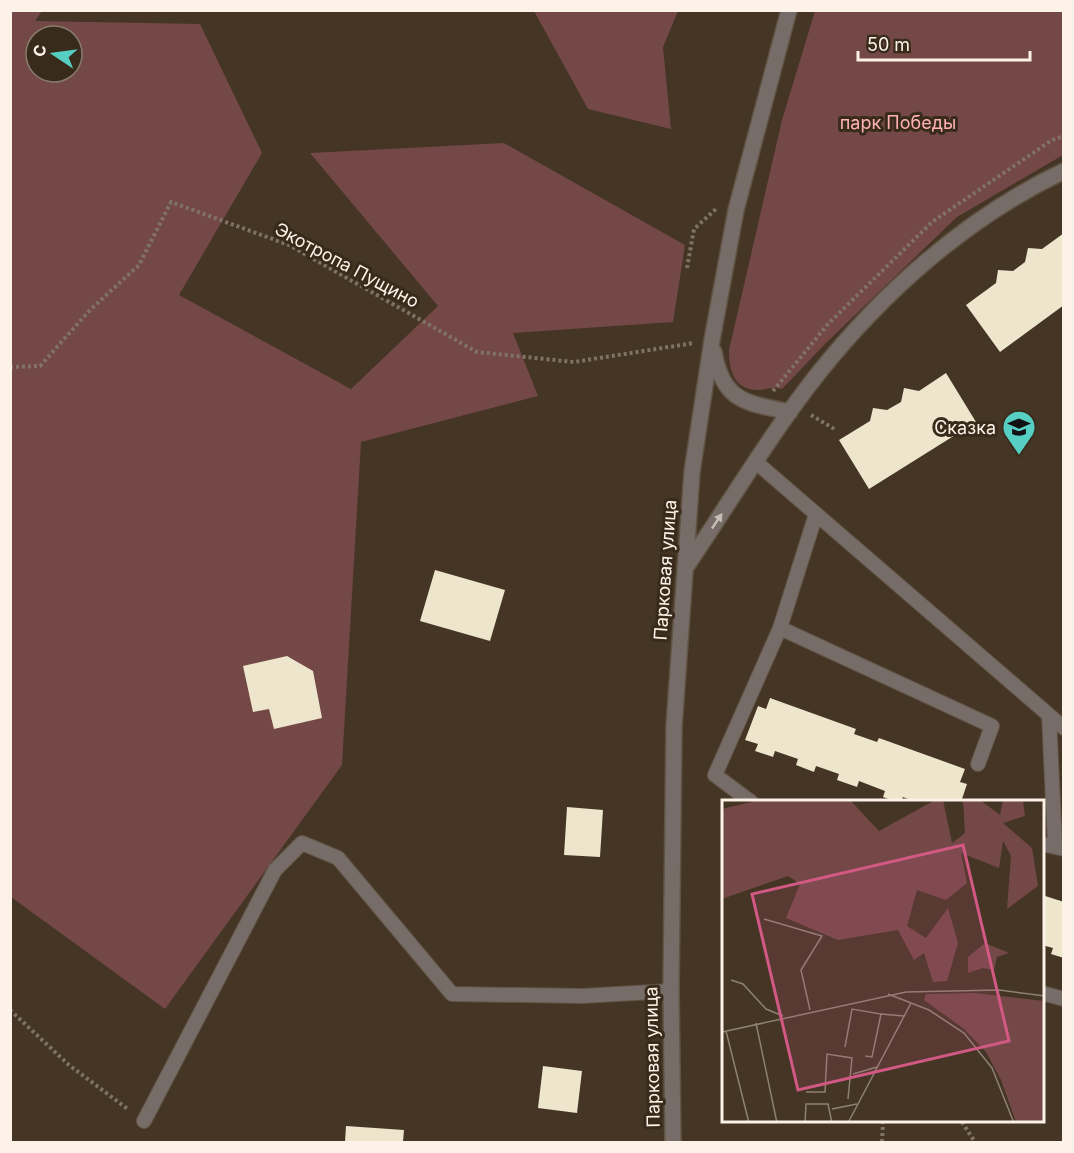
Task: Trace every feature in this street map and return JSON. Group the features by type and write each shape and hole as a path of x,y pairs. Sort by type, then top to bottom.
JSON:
{"street":[{"name":"Парковая улица","path":"673,1143 671,991 674,727 692,472 712,340 736,210 789,10"},
{"path":"684,570 790,412 817,375 862,323 921,266 979,221 1064,171"},
{"path":"712,340 718,373 730,394 753,405 790,412"}],"lane":[{"path":"757,463 1064,729"},
{"path":"748,800 715,775 780,628 816,514"},
{"path":"780,628 992,726 978,764"},
{"path":"1049,716 1054,846"},
{"path":"144,1121 275,870 302,843 338,858 452,994 582,996 671,991"},
{"path":"1044,994 1064,999"}],"path":[{"name":"Экотропа Пущино","path":"10,367 40,366 90,310 139,265 171,202 289,245 477,352 574,362 712,340"},
{"path":"687,268 694,229 718,207 736,210"},
{"path":"811,416 836,430"},
{"path":"10,1010 69,1065 144,1121"},
{"path":"882,1143 883,1123"},
{"path":"963,1123 975,1143"}],"green space":[{"path":"11,11 42,11 35,21 200,24 262,153 179,295 351,389 438,306 310,153 504,143 685,245 673,322 513,333 538,396 361,442 342,765 165,1009 11,897"},
{"path":"534,11 678,11 663,47 671,129 588,109"},
{"name":"парк Победы","path":"815,11 1063,11 1063,155 957,217 826,343 782,389 751,389 744,387 735,378 730,365 729,350 782,120"}],"building":[{"path":"1064,233 1064,305 1000,352 966,305 996,283 998,270 1013,271 1025,262 1028,248 1042,249"},
{"path":"946,373 976,422 869,489 839,440 870,421 873,408 887,410 901,402 904,388 919,391"},
{"path":"435,570 505,590 490,641 420,621"},
{"path":"287,656 313,671 322,718 274,729 269,709 253,712 243,666"},
{"path":"770,698 856,729 854,734 877,742 879,738 965,769 960,782 967,784 962,800 911,800 903,797 902,800 891,800 883,797 885,791 859,781 857,787 837,780 839,774 816,766 814,772 796,765 798,759 775,751 773,757 755,751 758,744 745,740 758,706 766,709"},
{"path":"567,807 603,810 600,857 564,855"},
{"path":"1044,896 1064,902 1064,958 1051,954 1053,948 1044,946"},
{"path":"543,1066 582,1071 577,1113 538,1108"},
{"path":"346,1126 404,1130 403,1142 345,1142"}],"place":[{"name":"Сказка","path":"1019,456"}]}
